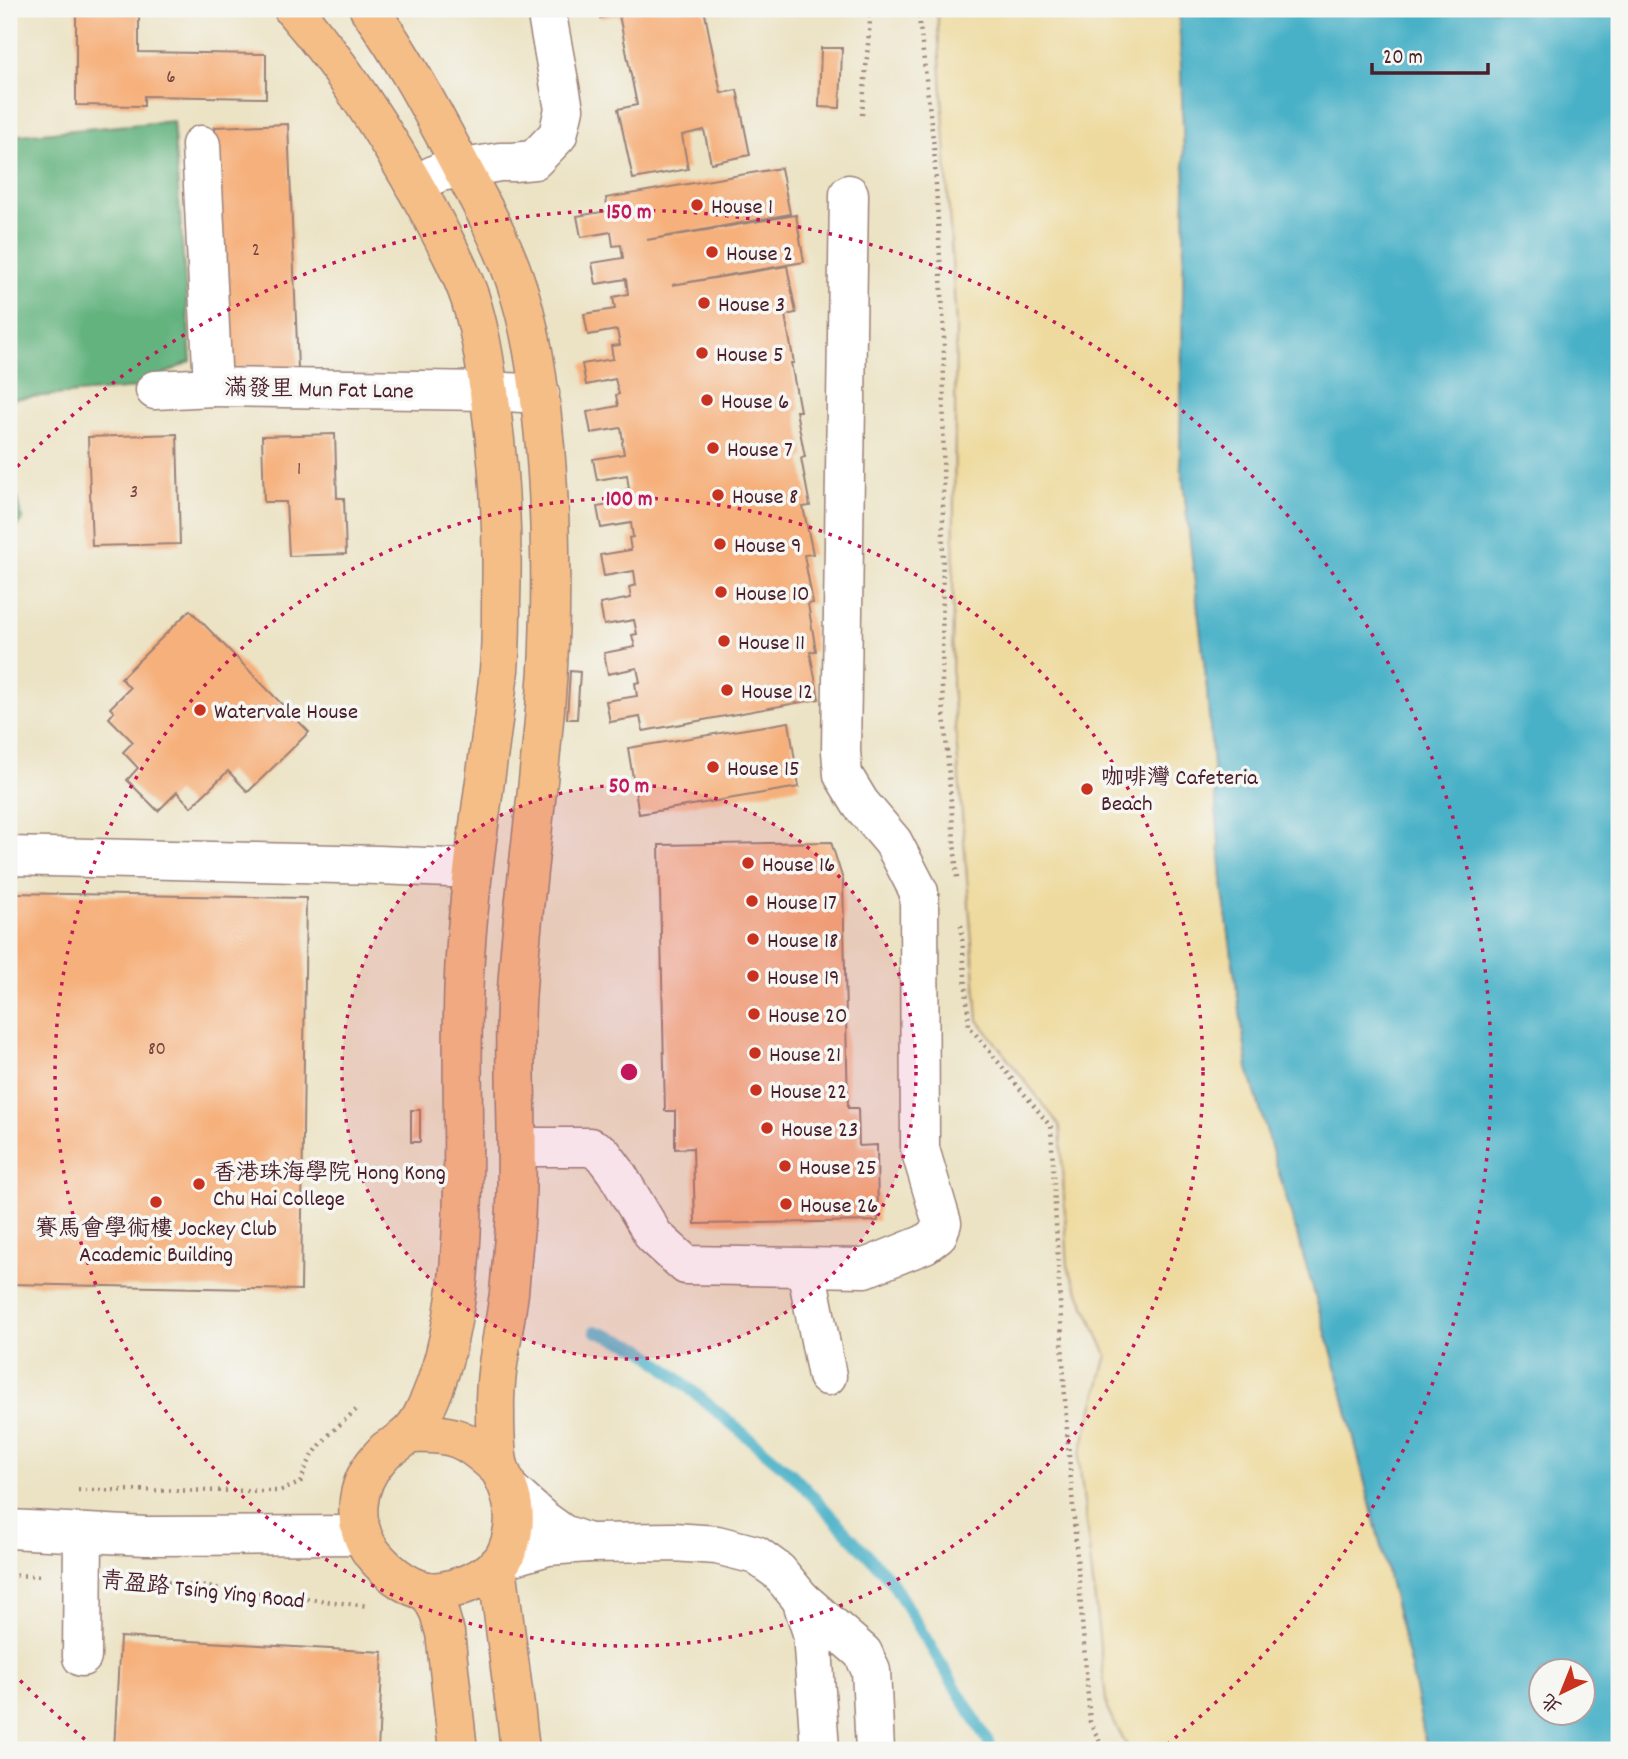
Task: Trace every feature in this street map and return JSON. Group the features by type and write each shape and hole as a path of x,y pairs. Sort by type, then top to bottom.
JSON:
{"main road":[{"path":"293,9 353,87 414,185 442,235 468,291 482,345 498,460 502,584 500,659 473,869 464,963 462,1230 453,1318 443,1360 423,1414 411,1434 389,1448 373,1464 361,1485 358,1508 361,1535 375,1556 390,1572 409,1584 428,1591 454,1589 478,1579 500,1562 511,1539 515,1519 504,1479 494,1402 513,1245 517,1147 514,1053 517,996 523,904 548,676 551,524 540,394 516,280 491,222 431,107 369,9"},
{"path":"322,9 328,18 353,87"},
{"path":"411,1434 434,1433 456,1438 479,1450 504,1479"},
{"path":"500,1562 520,1750"},
{"path":"428,1591 439,1612 445,1633 458,1750"}],"street":[{"path":"414,185 440,172 500,162 534,160 558,135 564,109 548,21"},
{"name":"滿發里 Mun Fat Lane","path":"201,145 213,387 540,394"},
{"path":"517,1147 590,1147 602,1153 616,1171 654,1236 686,1265 865,1268 925,1244 938,1234 942,1223 919,1149 919,892 893,842 860,803 843,775 841,751 849,194"},
{"path":"155,390 213,387"},
{"path":"9,856 473,869"},
{"path":"806,1268 827,1377"},
{"path":"504,1479 541,1518 563,1534 588,1543"},
{"name":"青盈路 Tsing Ying Road","path":"9,1530 146,1536 361,1535"},
{"path":"82,1657 83,1534"},
{"path":"500,1562 548,1546 588,1543 717,1545 756,1555 778,1571 801,1599 863,1653 871,1671 876,1750"},
{"path":"801,1599 812,1633 820,1750"}],"path":[{"path":"862,115 871,9"},
{"path":"918,9 934,148 944,332 942,688 958,891"},
{"path":"960,918 969,1026 1051,1127 1066,1418 1090,1722 1104,1750"},
{"path":"77,1490 280,1491 300,1483 309,1461 325,1440 356,1410"},
{"name":"青盈路 Tsing Ying Road","path":"9,1575 147,1580 369,1606 378,1610"}],"green space":[{"path":"173,121 191,361 136,388 9,399 9,136"},
{"path":"9,463 22,519 9,540"}],"sand":[{"name":"咖啡灣 Cafeteria Beach","path":"937,9 1179,9 1185,186 1180,455 1206,678 1223,892 1248,1068 1337,1370 1411,1668 1427,1750 1129,1750 1107,1709 1079,1459 1107,1355 1068,1268 1060,1126 978,1020 952,685 956,327"}],"water":[{"path":"1179,9 1619,9 1619,1750 1427,1750 1411,1668 1337,1370 1248,1068 1223,892 1206,678 1180,455 1185,186"}],"building":[{"path":"76,9 139,9 139,52 266,54 266,98 144,96 144,106 76,105"},
{"path":"598,9 704,9 721,93 737,90 750,155 711,163 704,130 682,135 688,169 633,179 618,109 637,105 619,15 600,18"},
{"path":"821,48 842,48 840,108 819,107"},
{"path":"288,124 298,369 224,372 215,127"},
{"path":"781,168 790,214 647,240 796,215 804,262 672,285 787,266 796,313 785,315 800,411 796,411 805,457 801,458 810,506 803,507 813,554 804,555 813,603 808,604 816,651 810,652 819,699 643,731 640,717 610,722 606,701 637,696 635,683 640,682 637,668 608,674 604,653 635,647 632,635 637,634 634,620 604,625 600,604 631,598 629,587 636,585 634,571 604,576 600,555 631,550 629,538 633,537 631,523 601,528 597,507 628,502 626,489 629,489 627,475 597,480 593,459 624,454 623,441 621,428 591,433 587,412 618,406 616,395 619,394 615,379 586,385 582,364 613,359 611,346 620,345 617,330 588,335 584,314 615,309 613,297 628,294 626,279 596,284 592,263 623,258 621,245 613,246 611,232 581,237 577,216 608,211 606,198"},
{"path":"177,434 180,544 92,546 88,437"},
{"path":"335,434 337,498 344,498 346,554 289,556 286,502 264,502 262,436"},
{"name":"Watervale House","path":"190,610 309,732 248,792 228,771 191,807 177,792 158,811 127,780 138,768 123,752 133,742 109,718 114,712 110,708 130,688 121,678"},
{"path":"570,671 580,672 577,719 567,719"},
{"name":"House 15","path":"789,722 799,787 639,814 628,748"},
{"path":"831,842 843,880 848,1108 858,1108 859,1146 877,1145 878,1221 695,1224 693,1148 675,1149 675,1111 665,1111 659,845"},
{"path":"9,893 306,898 301,1290 9,1284"},
{"path":"411,1110 420,1110 420,1142 411,1142"},
{"path":"120,1637 383,1652 378,1750 114,1750"}],"waterway":[{"path":"595,1331 641,1348 793,1475 890,1579 993,1750"}],"place":[{"name":"House 1","path":"697,205"},
{"name":"House 2","path":"712,252"},
{"name":"House 3","path":"704,303"},
{"name":"House 5","path":"702,353"},
{"name":"House 6","path":"707,400"},
{"name":"House 7","path":"713,448"},
{"name":"House 8","path":"718,495"},
{"name":"House 9","path":"720,544"},
{"name":"House 10","path":"721,592"},
{"name":"House 11","path":"724,641"},
{"name":"House 12","path":"727,690"},
{"name":"Watervale House","path":"200,710"},
{"name":"House 15","path":"713,767"},
{"name":"咖啡灣 Cafeteria Beach","path":"1087,789"},
{"name":"House 16","path":"748,863"},
{"name":"House 17","path":"752,901"},
{"name":"House 18","path":"753,939"},
{"name":"House 19","path":"753,976"},
{"name":"House 20","path":"754,1014"},
{"name":"House 21","path":"755,1053"},
{"name":"House 22","path":"756,1090"},
{"name":"House 23","path":"767,1128"},
{"name":"House 25","path":"785,1166"},
{"name":"香港珠海學院 Hong Kong Chu Hai College","path":"199,1184"},
{"name":"賽馬會學術樓 Jockey Club Academic Building","path":"156,1202"},
{"name":"House 26","path":"786,1204"}]}
